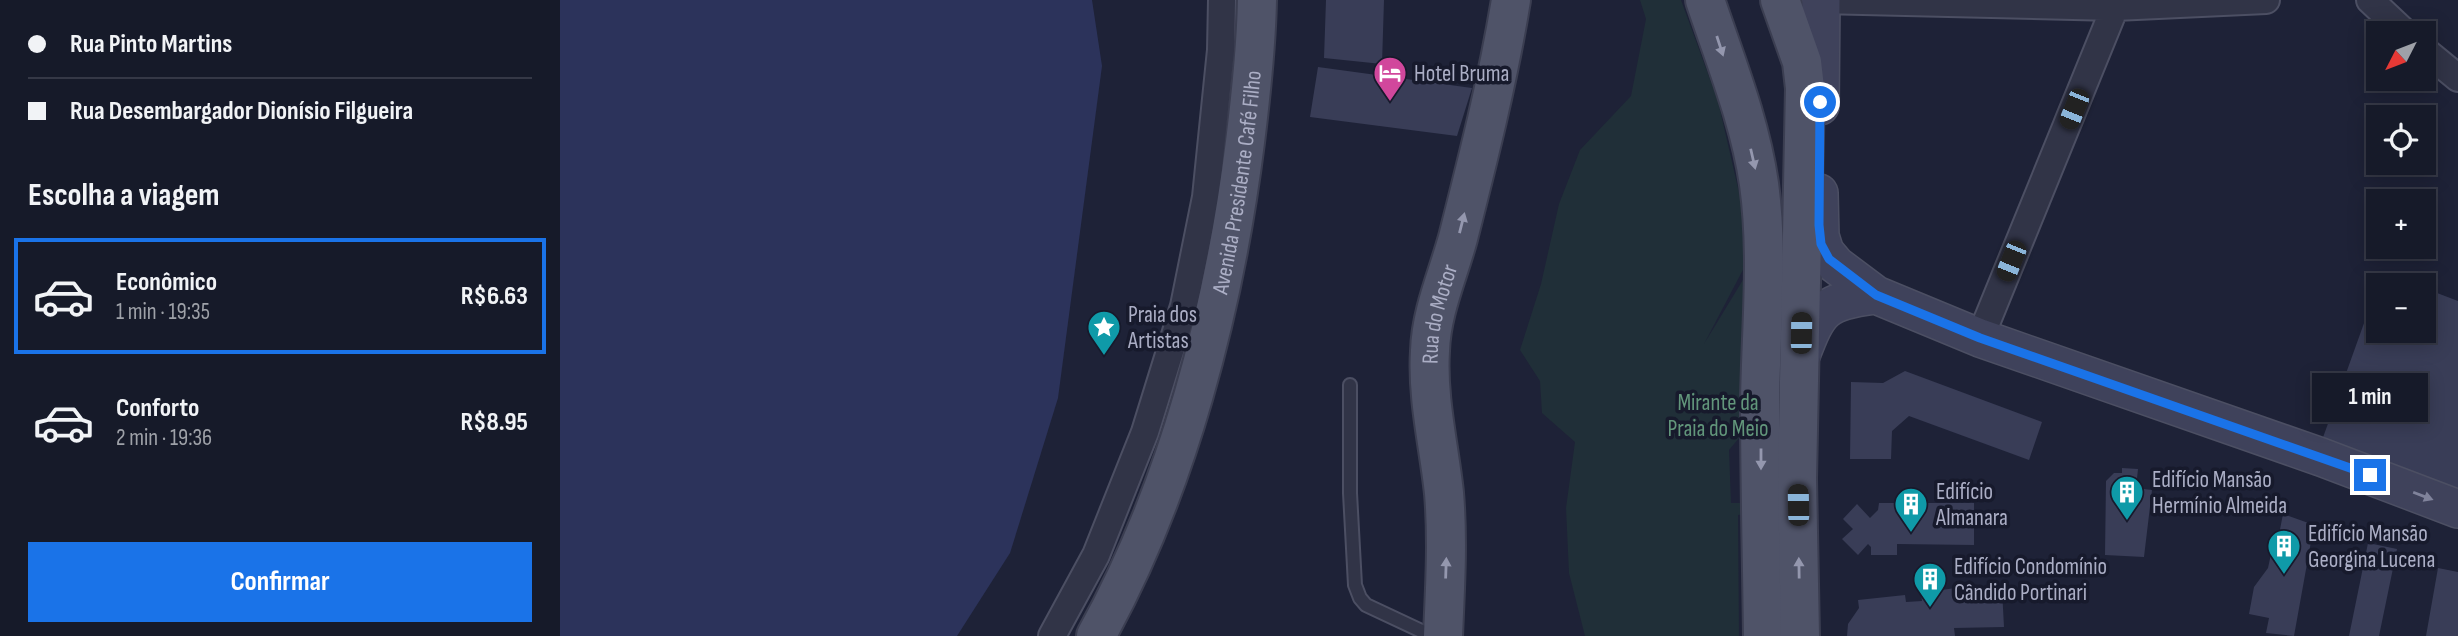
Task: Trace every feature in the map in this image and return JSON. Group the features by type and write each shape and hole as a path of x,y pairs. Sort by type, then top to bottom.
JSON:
{"main road":[{"name":"Avenida Presidente Café Filho","path":"1096,636 1156,507 1179,442 1215,316 1238,201 1256,52 1257,0"},
{"name":"Rua do Motor","path":"1443,636 1447,558 1444,496 1430,383 1433,318 1454,253 1501,60 1511,0"},
{"path":"1705,0 1744,118 1757,175 1763,223 1760,402 1763,636"},
{"path":"1780,0 1802,62 1805,88 1797,479 1800,636"},
{"path":"1821,0 1819,225 1821,244 1829,259 1876,295 1980,338 2321,457 2458,509"},
{"path":"1800,358 1813,325 1829,307 1844,299 1876,295"}],"street":[{"path":"1052,636 1096,555 1145,432 1184,306 1206,197 1221,50 1222,0"},
{"path":"1821,0 2115,4 2266,0"},
{"path":"2370,0 2392,21"},
{"path":"1980,338 2115,4"},
{"path":"2436,60 2458,78"}],"lane":[{"path":"1350,385 1350,494 1355,585 1360,598 1375,611 1432,636"}],"green space":[{"name":"Mirante da Praia do Meio","path":"1640,0 1681,0 1718,101 1741,201 1746,264 1704,344 1755,260 1745,431 1729,450 1731,503 1744,503 1745,514 1738,515 1739,636 1585,636 1569,573 1566,508 1575,442 1542,413 1540,381 1520,350 1541,284 1559,204 1580,150 1631,96 1646,19"}],"water":[{"path":"560,0 1092,0 1102,66 1058,398 1010,553 957,636 560,636"}],"building":[{"path":"1326,0 1384,0 1382,64 1324,58"},
{"name":"Hotel Bruma","path":"1318,67 1472,88 1457,136 1310,117"},
{"path":"2436,293 2458,301 2458,492 2321,443 2366,318 2366,343 2436,343"},
{"path":"1905,371 2042,422 2029,460 1909,416 1892,431 1891,459 1850,459 1851,382 1883,383"},
{"name":"Edifício Mansão Hermínio Almeida","path":"2122,468 2138,469 2136,488 2152,490 2144,557 2105,555 2106,481 2114,473 2122,473"},
{"name":"Edifício Almanara","path":"1879,503 1974,503 1974,545 1897,544 1897,555 1871,555 1871,547 1868,544 1858,555 1842,539 1853,529 1843,519 1857,504 1870,518 1878,510"},
{"name":"Edifício Mansão Georgina Lucena","path":"2283,514 2314,525 2294,636 2266,633 2269,618 2249,614 2254,587 2268,568 2271,554 2275,555"},
{"path":"2368,543 2397,549 2379,636 2349,636"},
{"path":"2438,568 2458,572 2458,636 2426,636"},
{"name":"Edifício Condomínio Cândido Portinari","path":"1969,586 2002,589 2004,627 1954,628 1955,636 1847,636 1848,624 1859,608 1858,600 1905,595 1906,602 1922,601 1921,593"}],"place":[{"name":"Hotel Bruma","path":"1390,103"},
{"name":"Praia dos Artistas","path":"1104,357"},
{"name":"Edifício Mansão Hermínio Almeida","path":"2127,522"},
{"name":"Edifício Almanara","path":"1911,534"},
{"name":"Edifício Mansão Georgina Lucena","path":"2284,576"},
{"name":"Edifício Condomínio Cândido Portinari","path":"1930,609"}],"route":[{"path":"1820,102 1821,244 1829,259 1876,295 1980,338 2370,475"}]}
